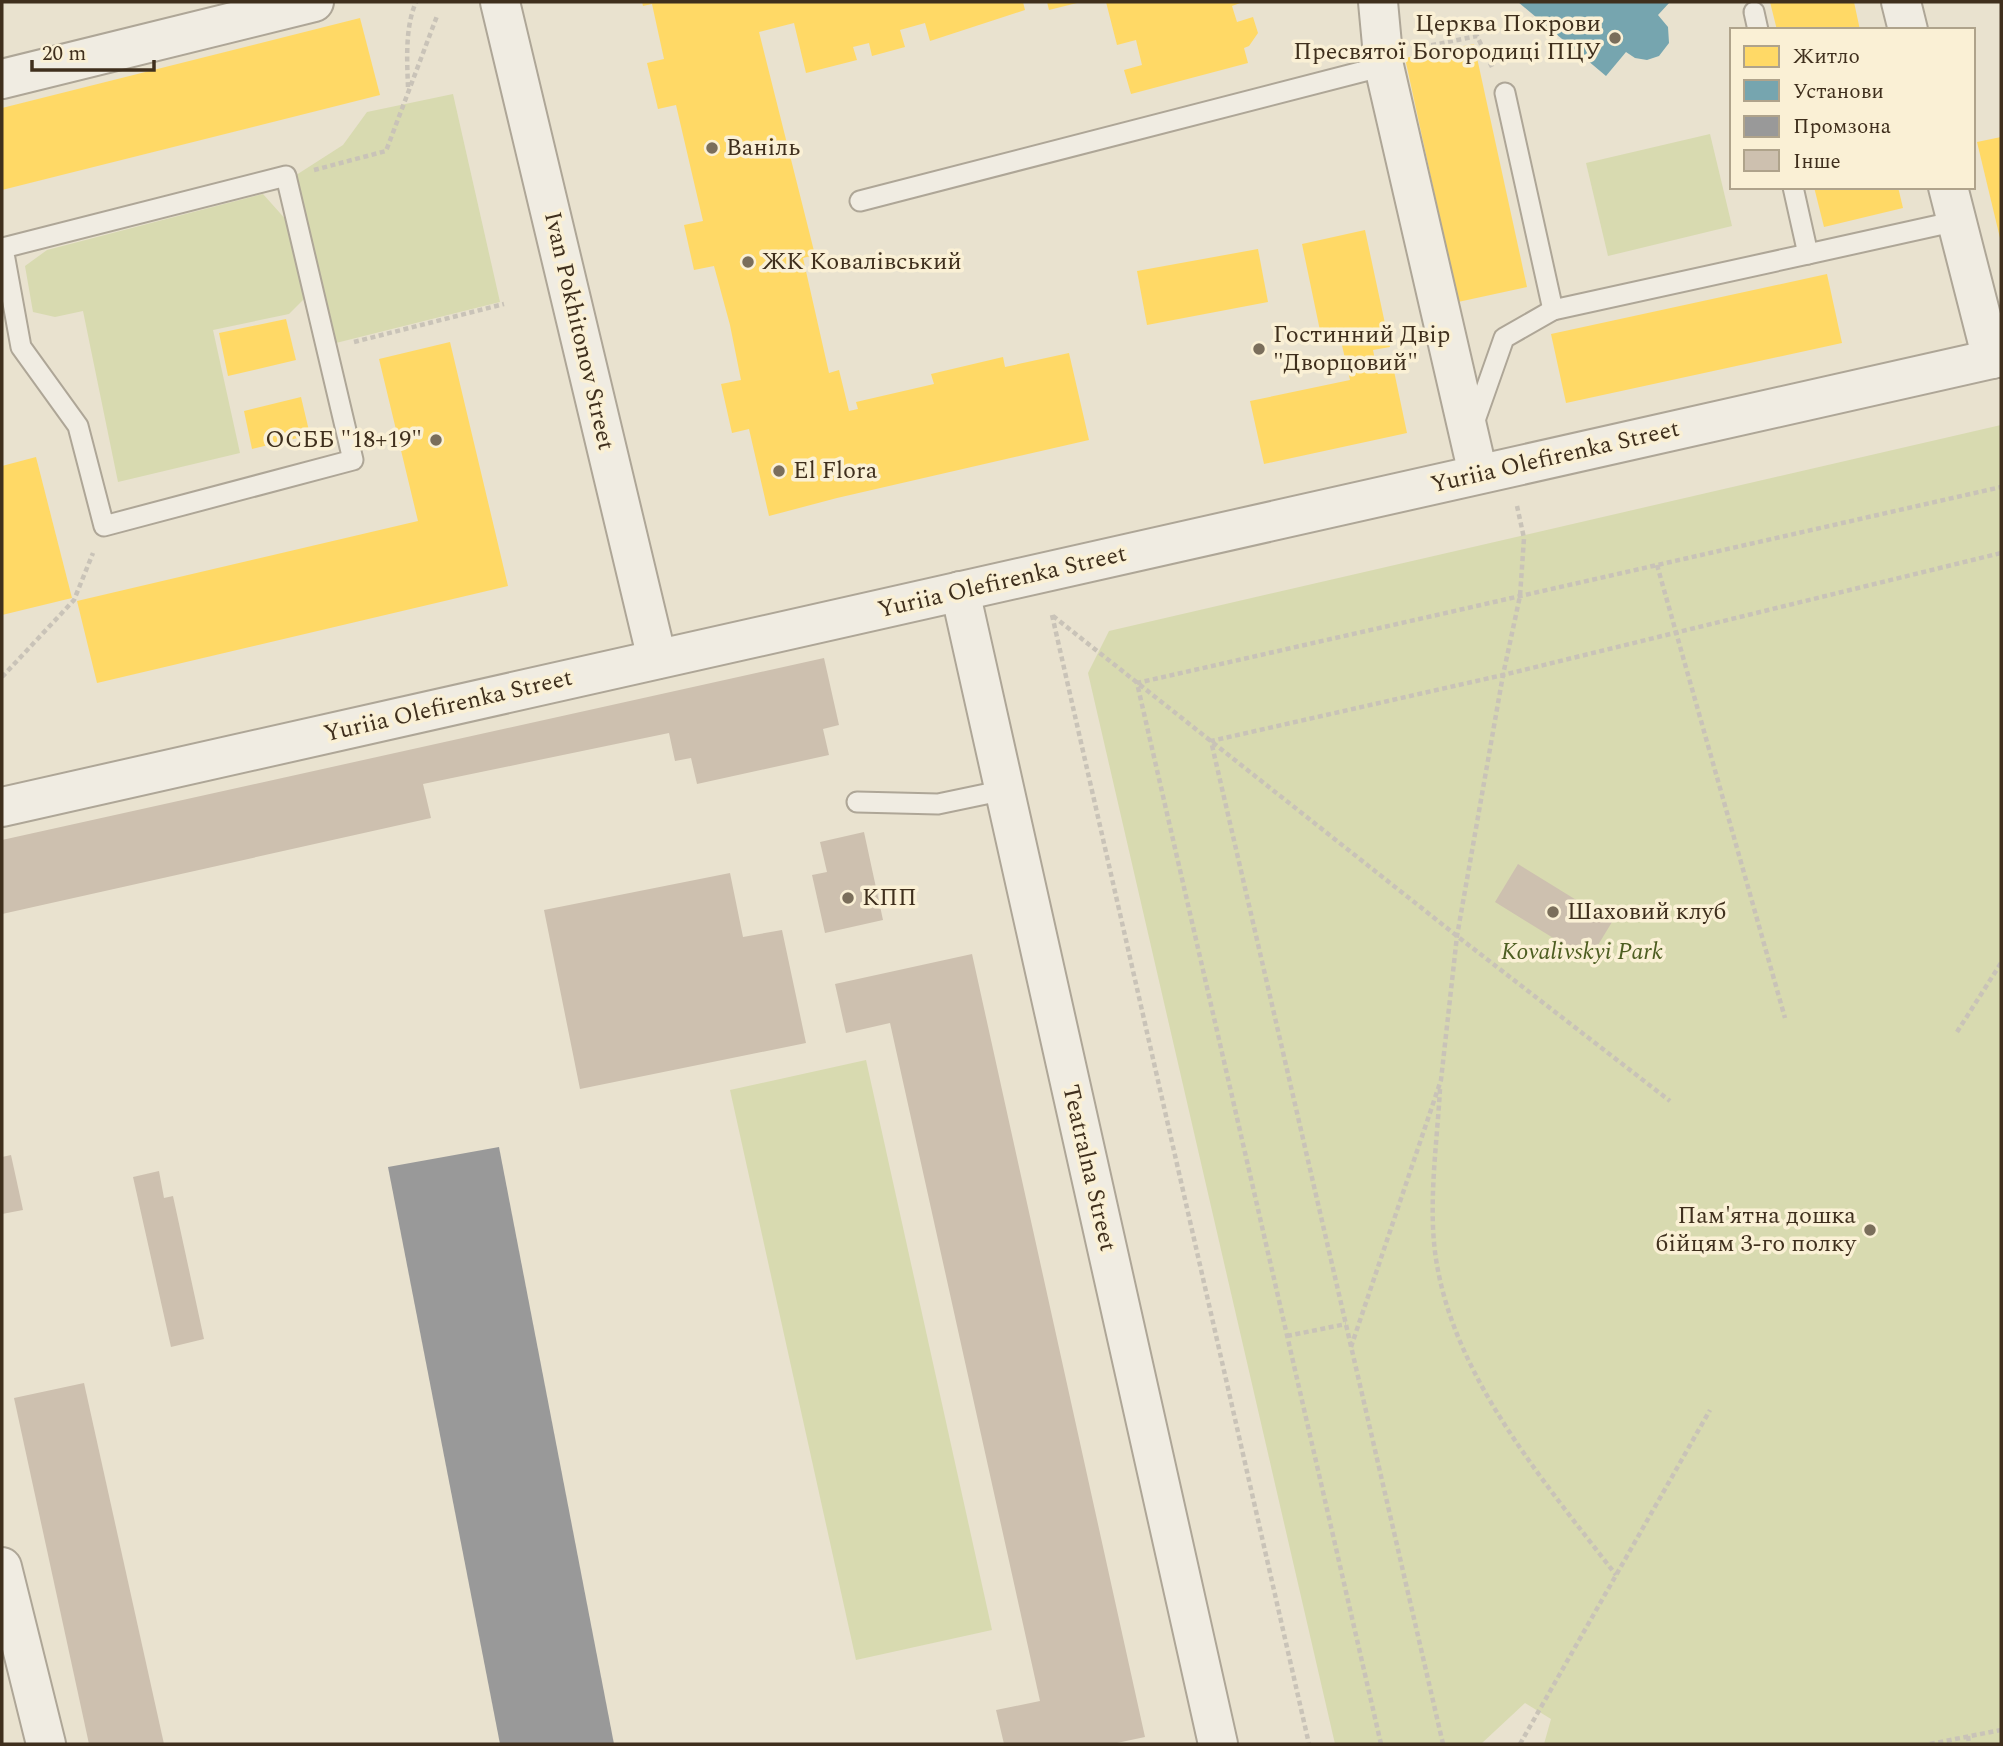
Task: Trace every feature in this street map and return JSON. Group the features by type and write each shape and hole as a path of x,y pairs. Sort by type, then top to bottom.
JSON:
{"street":[{"name":"Ivan Pokhitonov Street","path":"500,2 657,659"},
{"path":"1378,2 1398,58 1469,437 1494,471"},
{"path":"1901,2 1908,28"},
{"path":"2,79 294,4"},
{"path":"1953,204 1997,358"},
{"name":"Yuriia Olefirenka Street","path":"2,807 1997,358"},
{"name":"Teatralna Street","path":"960,591 1218,1744"},
{"path":"2,1567 46,1744"}],"lane":[{"path":"860,201 1398,58"},
{"path":"1505,93 1553,310"},
{"path":"286,176 353,460 104,526 78,426 11,349 3,248 286,176"},
{"path":"1793,189 1808,254"},
{"path":"1469,437 1504,338 1553,310 1808,254 1953,204"},
{"path":"857,802 938,804 1005,790"}],"path":[{"path":"408,91 407,55 412,9 416,2"},
{"path":"286,176 386,151 437,16"},
{"path":"1398,58 1477,36 1505,93"},
{"path":"326,349 504,304"},
{"path":"1494,471 1524,538 1520,596 1503,675 1457,936 1441,1080 1433,1217 1436,1263 1447,1310 1464,1351 1518,1443 1616,1575"},
{"path":"1137,683 2001,487"},
{"path":"2,677 74,600 104,526"},
{"path":"1211,741 1503,675 2001,553"},
{"path":"1657,565 1785,1018"},
{"path":"1008,580 1670,1101"},
{"path":"1052,615 1309,1744"},
{"path":"1137,683 1381,1744"},
{"path":"1211,741 1443,1744"},
{"path":"1957,1032 2001,963"},
{"path":"1351,1347 1441,1080"},
{"path":"1287,1336 1346,1324"},
{"path":"1520,1744 1710,1410"},
{"path":"1930,1744 2001,1730"},
{"path":"1968,1736 1969,1744"}],"green space":[{"path":"453,94 500,302 328,345 290,179 343,145 367,112"},
{"path":"1710,134 1732,226 1608,256 1586,163"},
{"path":"263,194 288,222 305,298 289,314 213,330 240,453 118,482 83,311 55,317 33,312 25,266 47,250"},
{"name":"Kovalivskyi Park","path":"2001,425 2001,1744 1544,1744 1551,1719 1525,1703 1481,1744 1335,1744 1088,673 1109,631"},
{"path":"866,1060 992,1630 856,1660 730,1090"}],"building: Житло":[{"name":"ЖК Ковалівський","path":"642,2 1023,2 1025,10 930,41 925,23 900,30 905,47 872,56 869,43 853,47 857,60 806,73 794,23 759,32 815,255 803,258 829,373 839,370 849,411 858,409 856,402 934,384 931,374 1003,357 1005,367 1069,353 1089,440 769,516 749,429 732,433 721,384 741,380 730,325 714,266 694,270 684,225 703,221 676,105 658,109 647,63 664,59 652,4 643,6"},
{"path":"1047,2 1077,2 1077,3 1049,10"},
{"path":"1106,2 1243,2 1232,6 1237,22 1253,17 1258,33 1249,46 1244,48 1248,63 1131,94 1124,70 1142,65 1136,40 1117,45"},
{"path":"1770,2 1854,2 1860,28 1776,28"},
{"path":"360,18 380,95 2,190 2,108"},
{"path":"1474,44 1527,287 1458,302 1405,58"},
{"path":"2001,137 2001,238 2000,238 1977,142"},
{"path":"1814,189 1898,189 1903,208 1824,227"},
{"path":"1365,230 1390,347 1373,350 1378,374 1394,371 1407,433 1264,464 1250,401 1350,380 1341,341 1323,345 1302,244"},
{"path":"1258,249 1268,302 1147,325 1137,271"},
{"path":"1827,274 1842,343 1566,403 1551,334"},
{"path":"286,319 296,360 228,376 219,333"},
{"name":"ОСББ \"18+19\"","path":"450,342 508,586 97,683 77,601 418,521 379,359"},
{"path":"301,397 310,435 252,449 244,411"},
{"path":"36,457 72,598 2,615 2,466"}],"building: Установи":[{"name":"Церква Покрови Пресвятої Богородиці ПЦУ","path":"1518,2 1670,2 1658,15 1668,27 1669,43 1659,56 1647,60 1635,58 1626,52 1606,76"}],"building: Промзона":[{"path":"499,1147 614,1744 500,1744 388,1167"}],"building: Інше":[{"path":"824,658 839,725 823,729 829,755 697,784 691,758 675,761 669,733 423,784 431,818 2,914 2,840"},
{"name":"КПП","path":"864,832 883,920 825,933 812,875 827,872 820,842"},
{"name":"Шаховий клуб","path":"1518,864 1612,922 1589,960 1495,902"},
{"path":"730,873 743,937 782,930 806,1043 580,1089 544,910"},
{"path":"972,954 1145,1737 1112,1744 1004,1744 996,1710 1040,1701 890,1023 846,1033 835,984"},
{"path":"11,1155 23,1210 2,1214 2,1157"},
{"path":"159,1171 164,1198 173,1196 204,1339 171,1347 133,1177"},
{"path":"84,1383 164,1744 89,1744 14,1398"}],"place":[{"name":"Церква Покрови Пресвятої Богородиці ПЦУ","path":"1615,38"},
{"name":"Ваніль","path":"712,148"},
{"name":"ЖК Ковалівський","path":"748,262"},
{"name":"Гостинний Двір \"Дворцовий\"","path":"1259,349"},
{"name":"ОСББ \"18+19\"","path":"436,440"},
{"name":"El Flora","path":"779,471"},
{"name":"КПП","path":"848,898"},
{"name":"Шаховий клуб","path":"1553,912"},
{"name":"Пам'ятна дошка бійцям 3-го полку","path":"1870,1230"}]}
